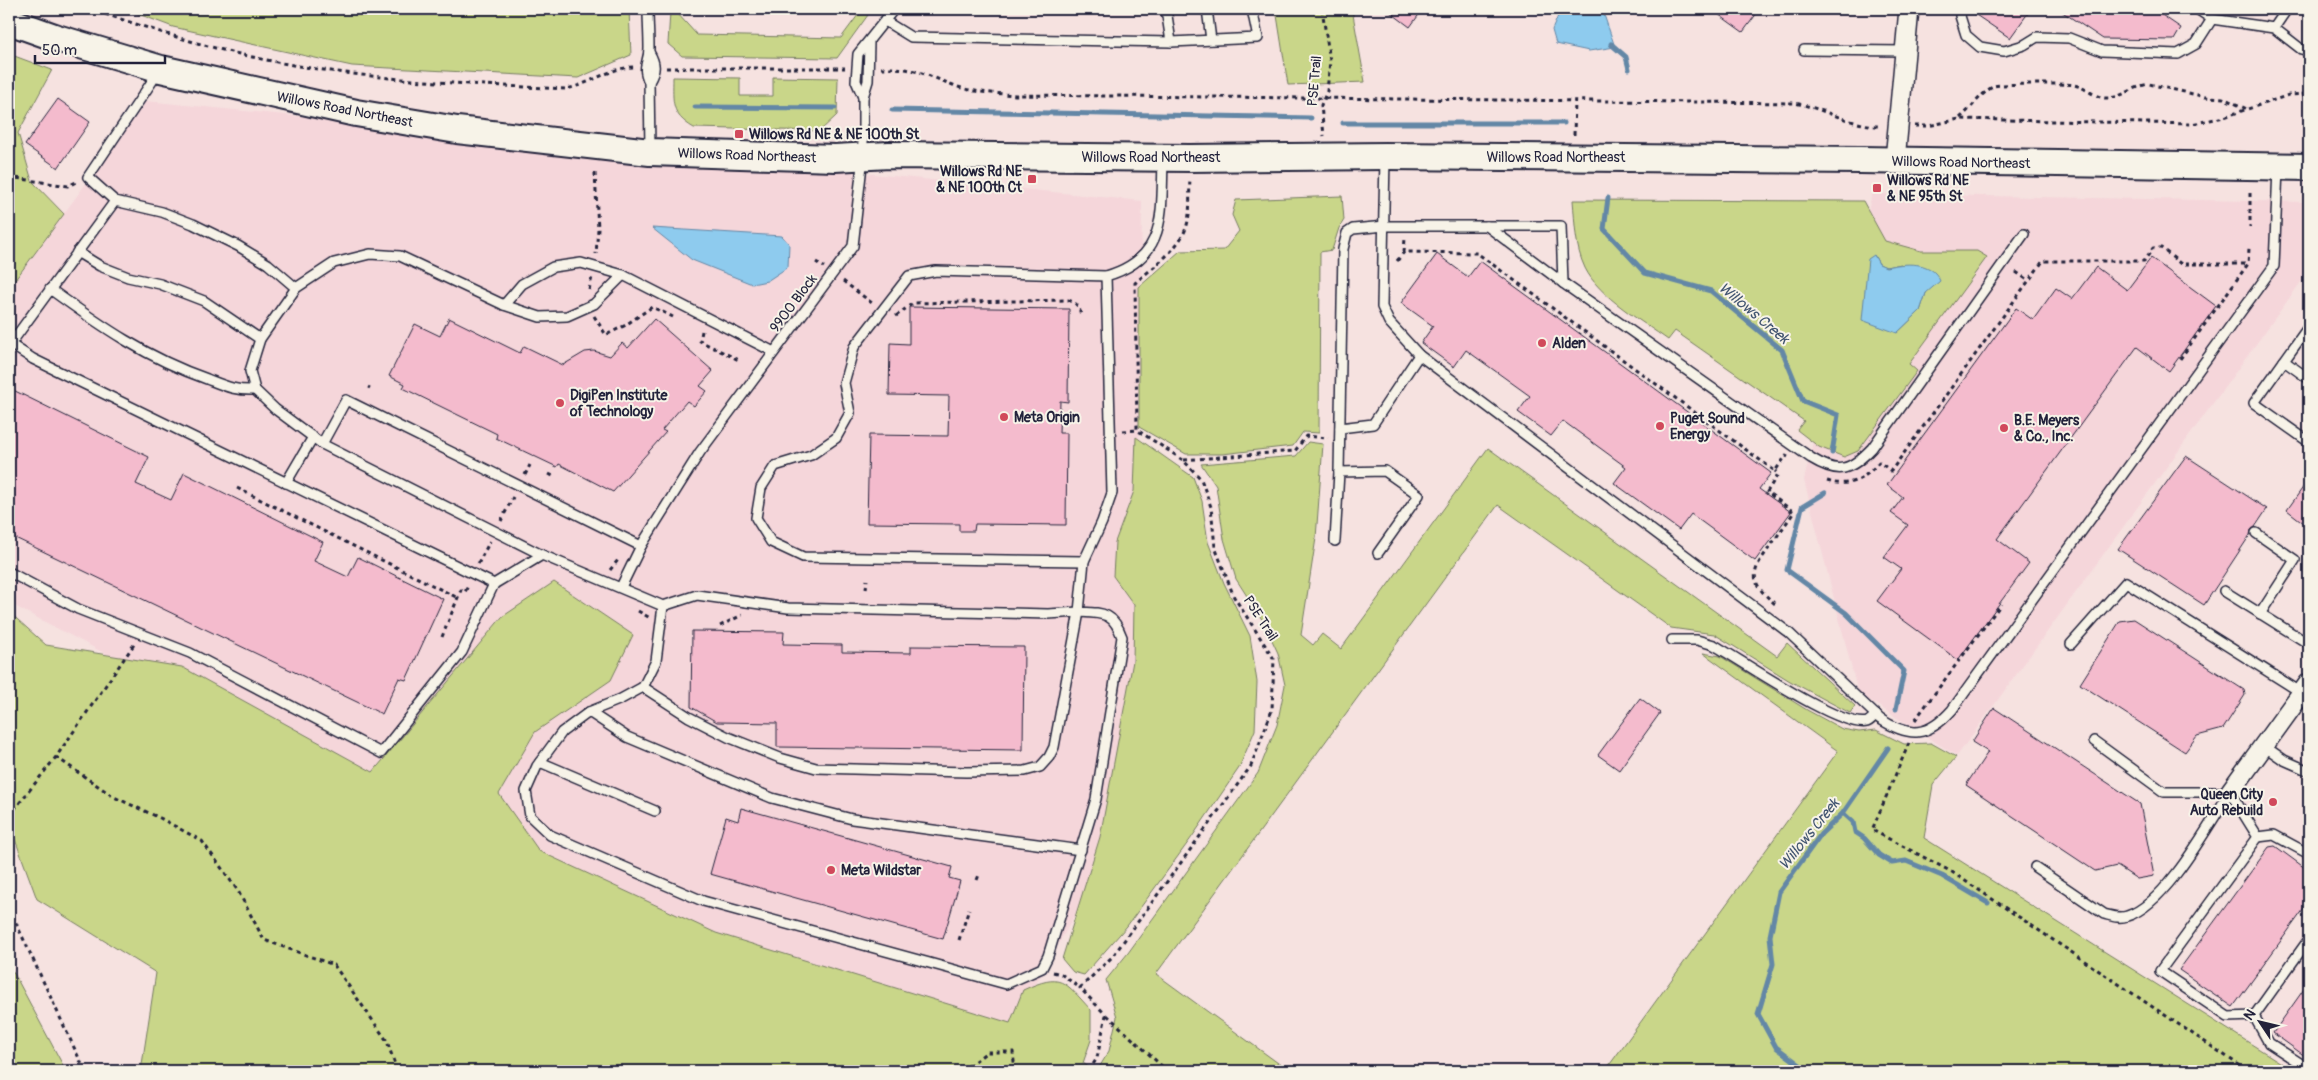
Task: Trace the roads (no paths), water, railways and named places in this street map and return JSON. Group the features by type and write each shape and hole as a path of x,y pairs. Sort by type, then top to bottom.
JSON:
{"main road":[{"name":"Willows Road Northeast","path":"9,20 57,38 161,69 356,113 457,130 650,152 835,158 863,156 1190,158 1386,156 1895,160 2278,168 2309,167"}],"street":[{"path":"1895,160 1909,9"},
{"path":"2230,792 2306,688"}],"lane":[{"path":"648,9 649,52 644,63 644,72 649,82 650,152"},
{"path":"885,9 885,21 911,37 1171,42 1258,38 1252,9"},
{"name":"9900 Block","path":"621,587 641,546 700,452 853,246 863,156 863,97 856,81 858,54 894,9"},
{"path":"1166,9 1171,42"},
{"path":"1208,9 1211,40"},
{"path":"1961,9 1960,16 1966,35 1980,47 2004,51 2024,45 2037,36 2070,38 2102,51 2178,54 2196,44 2212,19"},
{"path":"2197,9 2212,19 2274,28 2301,49 2309,51"},
{"path":"2274,28 2286,9"},
{"path":"1804,50 1905,51"},
{"path":"161,69 88,177 115,201 162,212 193,224 238,246 268,264 296,288"},
{"path":"1386,156 1382,307 1389,322 1419,355 1789,633 1876,715 1895,729 1914,733 1928,730 1941,722 1952,710 2274,266 2278,168"},
{"path":"1084,561 803,557 771,542 756,518 761,488 775,466 811,455 836,438 850,413 844,383 854,347 910,276 936,271 1106,276 1121,272 1150,249 1160,227 1164,157"},
{"path":"115,201 10,345 33,359 494,584"},
{"path":"1335,540 1339,472 1344,241 1347,234 1353,229 1385,226 1560,226 1563,283"},
{"path":"1487,226 1563,283 1811,458 1834,469 1846,468 1858,462 1872,448 2024,234"},
{"path":"77,252 100,266 128,277 160,284 204,301 260,339"},
{"path":"623,276 594,304 567,316 540,317 504,305 400,256 370,254 334,263 296,288 260,339 250,371 255,390 322,444 542,554 663,606 697,595 788,608 1048,614 1105,613 1117,623 1122,637 1096,799 1048,956 1042,968 1006,984 703,901 550,835 530,816 526,790 540,762 562,732 589,712 644,687 656,661 663,606"},
{"path":"504,305 522,284 553,267 581,263 623,276 774,352"},
{"path":"644,687 689,717 728,737 780,758 816,768 966,772 1025,771 1040,767 1049,757 1054,746 1079,612 1084,561 1102,522 1112,492 1106,276"},
{"path":"50,290 103,328 142,351 239,391 255,390"},
{"path":"2309,326 2254,403 2309,442"},
{"path":"1340,428 1373,424 1419,355"},
{"path":"2284,361 2309,379"},
{"path":"322,444 346,400 641,546"},
{"path":"286,483 313,437"},
{"path":"1339,472 1385,471 1419,495 1378,553"},
{"path":"2256,533 2294,560 2260,614"},
{"path":"9,572 78,609 190,653 381,753 462,652 494,584 542,554"},
{"path":"2071,644 2126,582 2306,688"},
{"path":"2224,592 2309,644"},
{"path":"1672,640 1697,640 1714,645 1813,705 1832,714 1861,722 1868,722 1876,715"},
{"path":"589,712 627,737 721,779 772,798 852,819 1081,850"},
{"path":"2094,741 2164,792 2230,792"},
{"path":"2264,746 2284,760 2309,771"},
{"path":"540,762 655,811"},
{"path":"2230,792 2258,837"},
{"path":"2035,867 2104,914 2114,917 2126,916 2153,901 2190,854 2230,792"},
{"path":"2254,1016 2228,1017 2160,971 2258,837 2274,835 2309,854"},
{"path":"2254,1016 2309,939"},
{"path":"2254,1016 2269,1043 2309,1069"}],"water":[{"path":"1561,9 1602,9 1615,47 1589,51 1556,44 1552,30"},
{"path":"652,228 782,236 789,244 788,267 767,281 752,284 692,260"},
{"path":"1874,255 1879,264 1886,267 1909,264 1924,266 1931,269 1940,281 1926,293 1920,311 1897,333 1862,320 1868,259"}],"waterway":[{"name":"Willows Creek","path":"1611,44 1626,57 1629,69"},
{"path":"695,107 835,108"},
{"path":"892,110 1311,118"},
{"path":"1343,123 1564,123"},
{"name":"Willows Creek","path":"1608,198 1604,229 1645,273 1711,291 1782,350 1803,401 1838,415 1832,453"},
{"name":"Willows Creek","path":"1825,493 1802,507 1787,570 1846,613 1904,671 1896,709"},
{"name":"Willows Creek","path":"1808,1071 1776,1047 1758,1014 1773,964 1770,936 1779,892 1821,834 1843,813 1888,748"},
{"path":"1843,813 1853,822 1855,832 1864,838 1879,855 1892,863 1906,861 1942,876 1988,903"}],"place":[{"name":"Willows Rd NE & NE 100th St","path":"739,134"},
{"name":"Willows Rd NE & NE 100th Ct","path":"1032,179"},
{"name":"Willows Rd NE & NE 95th St","path":"1877,188"},
{"name":"Alden","path":"1542,343"},
{"name":"DigiPen Institute of Technology","path":"560,403"},
{"name":"Meta Origin","path":"1004,417"},
{"name":"Puget Sound Energy","path":"1660,426"},
{"name":"B.E. Meyers & Co., Inc.","path":"2004,428"},
{"name":"Queen City Auto Rebuild","path":"2273,802"},
{"name":"Meta Wildstar","path":"831,870"}]}
